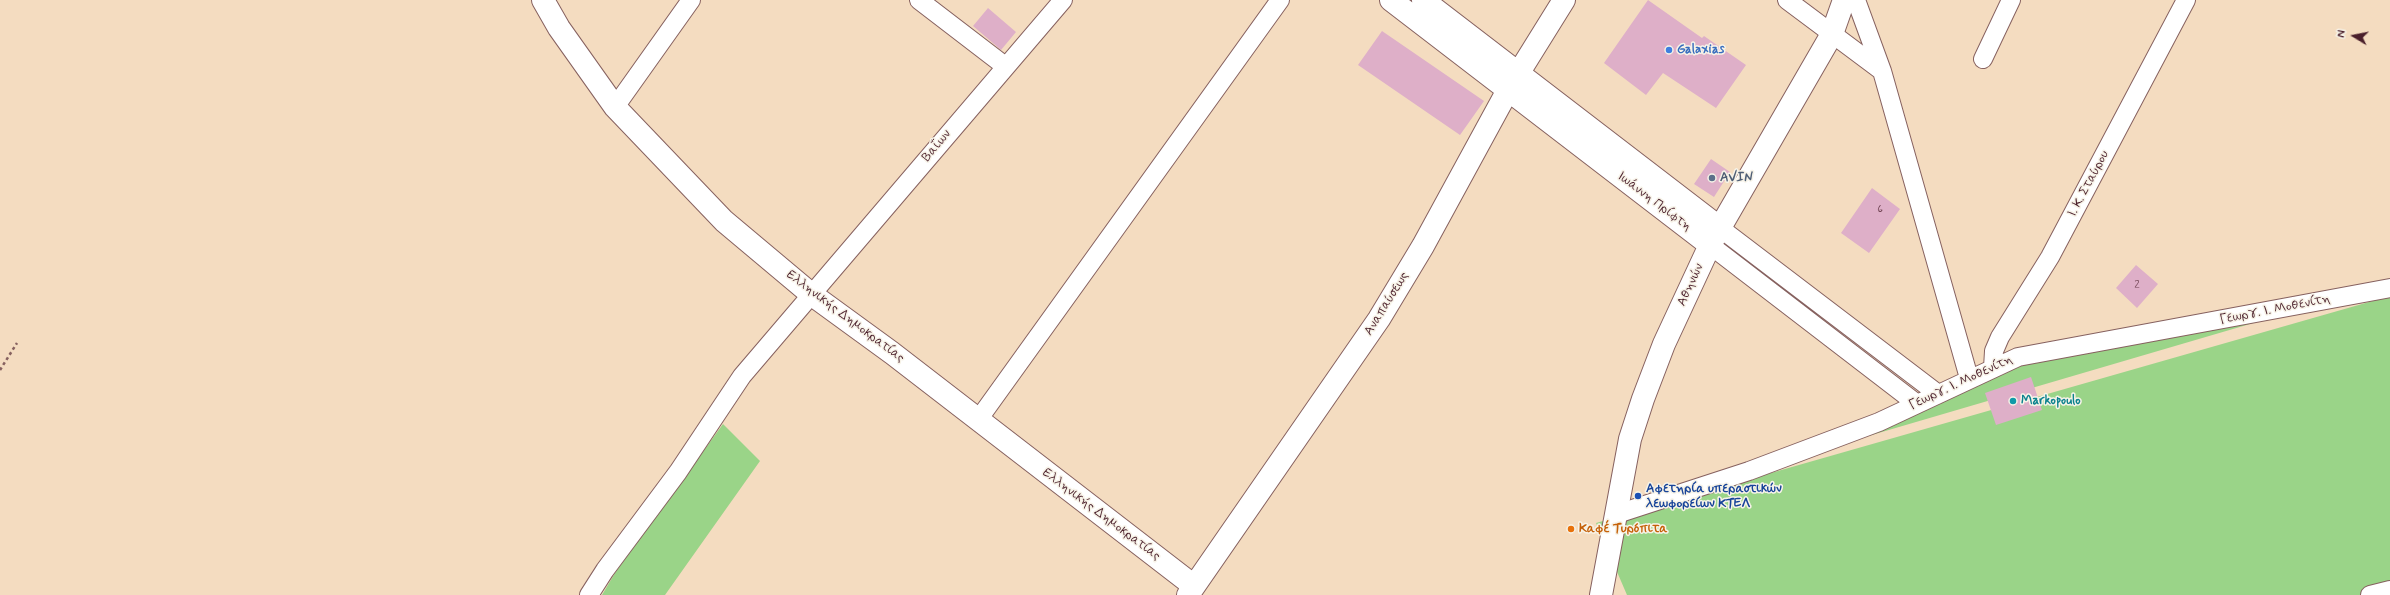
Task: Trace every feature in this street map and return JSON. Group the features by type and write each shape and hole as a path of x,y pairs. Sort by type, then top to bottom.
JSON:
{"main road":[{"name":"Ελληνικής Δημοκρατίας","path":"543,0 559,28 614,107 724,220 811,294 892,353 1191,590"},
{"name":"Ιωάννη Πρίφτη","path":"1391,0 1513,82 1715,236"},
{"name":"Αναπαύσεως","path":"1191,590 1380,319 1423,246 1513,82 1564,0"},
{"name":"Αθηνών","path":"1601,595 1630,439 1643,399 1667,337 1715,236 1832,34 1844,0"},
{"path":"1424,1 1513,82"}],"street":[{"path":"614,107 691,0"},
{"path":"919,0 1005,66"},
{"name":"Βαΐων","path":"589,595 605,570 678,472 742,376 1005,66 1063,0"},
{"path":"978,420 1280,0"},
{"path":"1787,0 1882,71"},
{"path":"1856,0 1882,71 1969,378"},
{"path":"1983,59 2011,0"},
{"name":"Ι. Κ. Σταύρου","path":"1993,368 1994,351 2000,337 2050,257 2186,0"},
{"name":"Ιωάννη Πρίφτη","path":"1715,236 1938,394"},
{"name":"Ιωάννη Πρίφτη","path":"1715,236 1917,404"},
{"name":"Γεωργ. Ι. Μοθενίτη","path":"1617,514 1749,471 1879,422 1969,378 2018,357 2390,288"},
{"path":"2370,595 2390,590"}],"path":[{"path":"0,370 16,343"}],"green space":[{"path":"2390,296 2390,589 2366,595 1627,595 1596,523"},
{"path":"2342,297 1749,471 1993,368"},
{"path":"723,424 760,461 665,595 602,595 615,573"}],"building":[{"name":"Galaxias","path":"1648,0 1702,38 1704,36 1746,65 1716,108 1663,73 1646,95 1604,63"},
{"path":"988,8 1016,32 1001,50 973,26"},
{"path":"1382,31 1484,101 1460,135 1358,65"},
{"name":"AVIN","path":"1711,159 1730,172 1714,197 1694,184"},
{"path":"1872,188 1900,209 1869,253 1841,233"},
{"path":"2136,265 2158,284 2137,308 2116,288"},
{"name":"Markopoulo","path":"2031,377 2042,410 1996,425 1985,393"}],"place":[{"name":"Galaxias","path":"1669,50"},
{"name":"AVIN","path":"1712,178"},
{"name":"Markopoulo","path":"2013,401"},
{"name":"Αφετηρία υπεραστικών λεωφορείων ΚΤΕΛ","path":"1638,496"},
{"name":"Καφέ Τυρóπιτα","path":"1571,529"}]}
